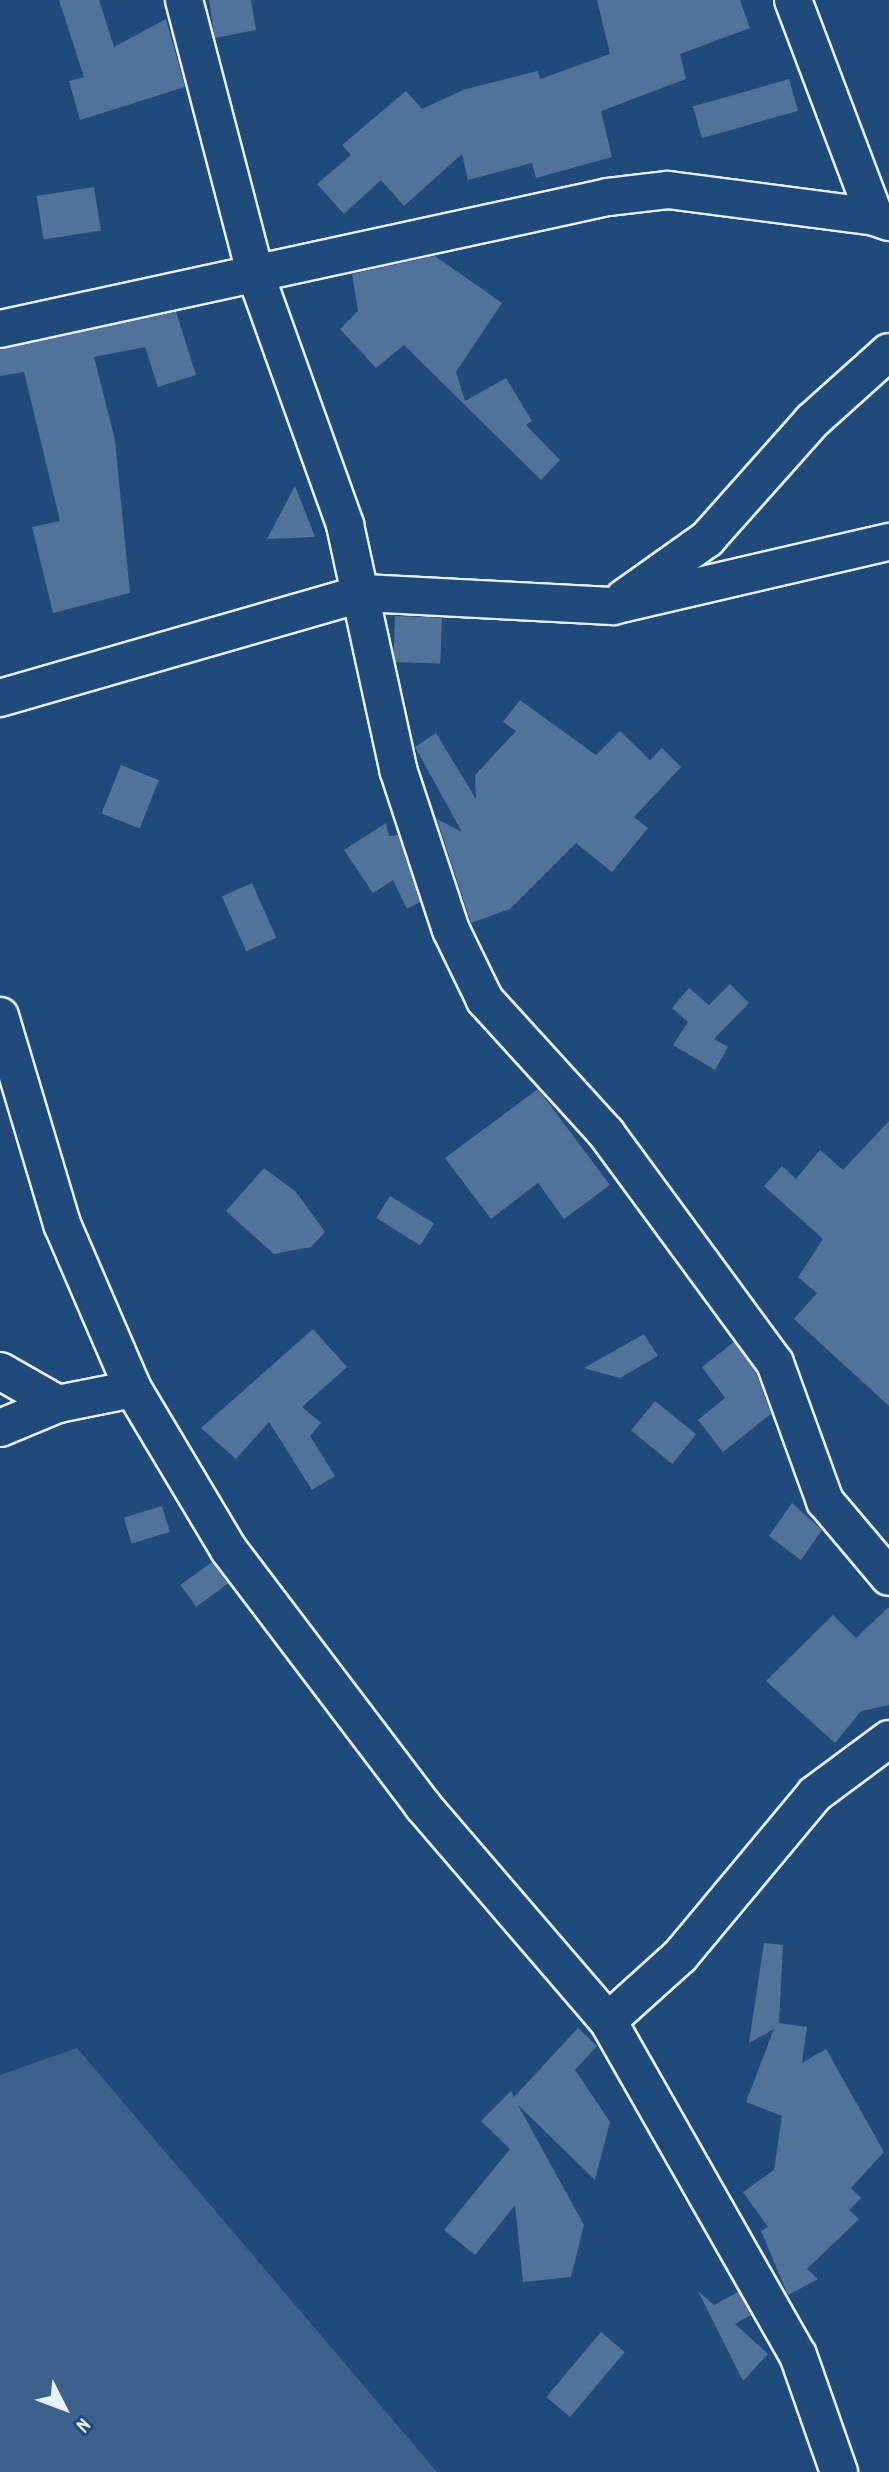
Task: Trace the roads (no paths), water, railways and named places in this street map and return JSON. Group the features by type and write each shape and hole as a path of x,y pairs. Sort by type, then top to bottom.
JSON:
{"street":[{"path":"184,0 255,273 363,593 398,769 451,930 485,1000 606,1133 775,1363 825,1501 889,1577"},
{"path":"793,0 882,220"},
{"path":"0,329 255,273 668,190 882,220"},
{"path":"613,606 707,539 812,421 889,352"},
{"path":"0,698 363,593 613,606 889,542"},
{"path":"0,1016 62,1224 133,1389 229,1550 423,1806 608,2021 798,2355 839,2472"},
{"path":"0,1371 58,1404"},
{"path":"0,1428 58,1404 133,1389"},
{"path":"608,2021 681,1955 815,1794 889,1739"}]}
